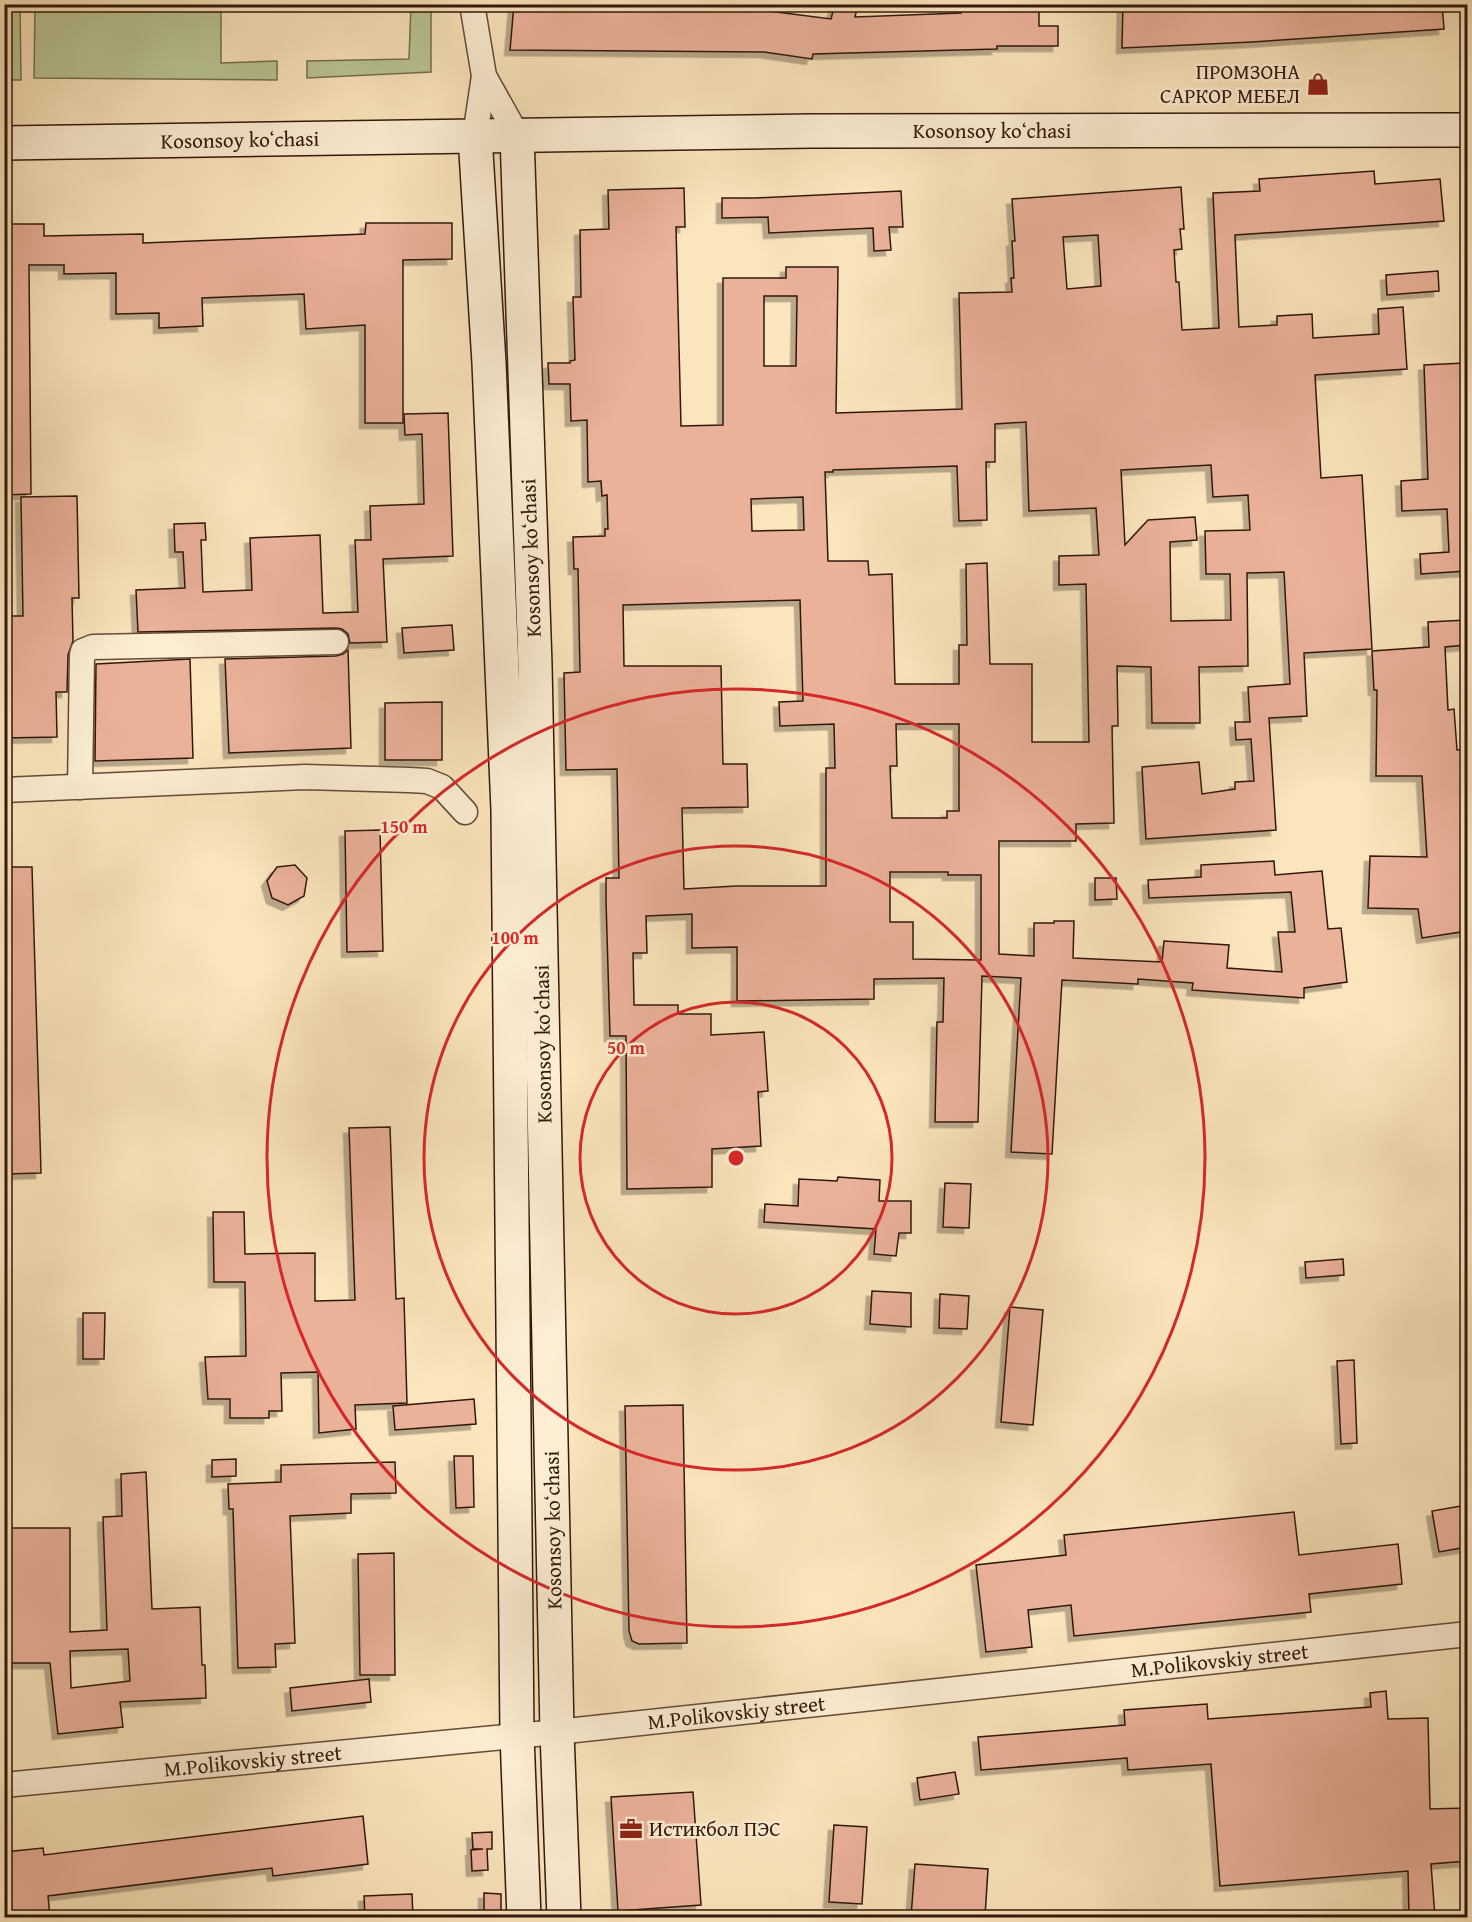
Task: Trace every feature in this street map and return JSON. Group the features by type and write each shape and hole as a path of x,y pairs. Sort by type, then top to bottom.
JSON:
{"street":[{"path":"472,4 484,76 475,136"},
{"path":"484,76 517,135"},
{"name":"Kosonsoy koʻchasi","path":"4,143 812,131 1467,130"},
{"name":"Kosonsoy koʻchasi","path":"517,135 536,688 557,1732 564,1917"},
{"name":"Kosonsoy koʻchasi","path":"475,136 489,363 508,810 517,1735 524,1917"},
{"path":"80,787 83,651 93,647 336,642"},
{"path":"4,790 305,777 427,781 442,788 465,812"},
{"name":"M.Polikovskiy street","path":"4,1785 557,1732 1467,1634"}],"green space":[{"path":"4,5 20,5 21,80 5,80"},
{"path":"35,5 221,5 221,63 277,61 277,80 34,78"},
{"path":"411,5 431,5 431,72 307,78 307,61 409,59"}],"building":[{"path":"514,4 733,4 831,19 835,4 858,4 855,17 961,13 961,4 1039,4 1039,26 1058,26 1058,46 997,46 997,49 813,54 812,59 764,52 510,50"},
{"path":"1123,4 1442,4 1444,29 1122,48"},
{"path":"1374,171 1375,184 1440,179 1444,221 1235,235 1239,327 1277,325 1277,316 1312,314 1313,338 1379,334 1378,309 1403,307 1407,369 1315,375 1321,478 1362,475 1372,649 1304,653 1307,716 1269,718 1276,830 1146,839 1142,767 1199,762 1202,794 1235,789 1235,782 1254,781 1251,739 1236,740 1235,722 1250,722 1248,687 1290,684 1284,572 1247,573 1248,666 1199,667 1200,723 1152,723 1151,667 1117,666 1118,726 1112,726 1114,823 1076,824 1076,841 999,841 999,954 1034,956 1034,923 1074,921 1073,958 1162,962 1164,941 1229,945 1227,968 1282,972 1278,932 1295,932 1291,892 1149,898 1148,880 1201,877 1201,865 1274,861 1275,875 1322,871 1328,929 1341,928 1347,982 1304,988 1304,998 1192,990 1193,983 1138,979 1138,984 1062,980 1052,1154 1011,1152 1021,978 982,976 978,1122 935,1122 937,1022 943,1022 944,978 874,979 874,999 737,1001 737,947 692,948 692,914 646,916 647,953 633,953 634,1005 678,1005 678,1014 711,1014 711,1035 764,1032 768,1091 758,1092 761,1146 712,1149 712,1187 627,1189 626,1036 610,1036 606,901 606,878 619,878 617,769 566,770 564,673 580,672 578,569 574,569 573,537 605,536 605,529 608,529 607,495 602,496 601,481 588,482 587,420 571,421 570,384 549,384 548,363 570,363 575,360 573,297 581,297 580,230 609,229 608,190 684,188 685,227 676,227 681,426 723,425 723,278 786,278 786,267 838,267 836,413 962,409 959,293 1012,292 1011,278 1014,278 1012,241 1015,241 1012,199 1181,187 1184,229 1180,229 1182,249 1174,250 1182,330 1219,328 1213,193 1260,191 1259,179","holes":["1098,235 1101,286 1067,289 1063,237","764,296 797,296 796,366 764,366","1026,422 1029,511 1096,508 1099,555 1059,556 1059,585 1086,584 1089,742 1032,742 1032,664 990,664 987,563 966,564 967,645 959,645 959,684 895,684 892,574 869,575 868,561 828,561 825,472 957,466 959,521 987,520 986,462 995,462 995,424","1211,465 1213,497 1248,495 1250,530 1205,531 1206,574 1230,574 1231,620 1171,621 1170,542 1197,540 1195,517 1148,520 1125,545 1121,470","803,497 804,530 752,531 751,499","800,600 803,701 779,702 780,726 834,724 835,768 826,768 826,886 736,886 684,889 682,808 748,807 747,764 723,764 721,666 624,666 623,605","896,724 959,724 959,811 947,811 947,818 892,818 890,766 897,766","890,872 948,872 948,875 981,875 981,960 913,959 913,922 890,922"]},
{"path":"901,191 903,227 889,227 891,250 874,251 873,228 769,233 768,217 722,218 722,198"},
{"path":"366,223 452,223 452,259 403,260 403,423 365,423 365,325 306,329 304,294 202,298 203,326 159,328 159,313 116,314 116,273 64,274 64,265 29,265 31,494 4,495 4,224 44,224 44,236 143,234 143,243 365,234"},
{"path":"1438,271 1439,291 1387,295 1386,275"},
{"path":"1464,363 1467,571 1421,574 1420,554 1449,552 1447,509 1402,511 1401,481 1428,479 1424,365"},
{"path":"448,413 453,556 383,559 387,642 350,643 348,634 336,628 138,632 136,590 185,588 183,552 175,552 174,524 205,523 206,540 201,540 203,592 252,590 250,538 320,535 323,613 358,612 355,540 371,540 370,506 424,504 422,434 405,435 404,414"},
{"path":"77,496 79,598 72,598 73,641 68,655 67,692 56,692 57,737 4,738 4,616 23,616 21,497"},
{"path":"1467,620 1467,645 1445,647 1448,710 1454,709 1457,750 1467,749 1467,931 1422,938 1418,909 1368,908 1370,856 1427,857 1422,776 1376,776 1377,690 1374,690 1372,651 1429,647 1428,622"},
{"path":"452,625 454,650 404,653 402,628"},
{"path":"348,650 351,748 229,753 225,659 336,656"},
{"path":"190,659 193,758 95,761 96,664"},
{"path":"442,702 442,760 385,760 385,703"},
{"path":"380,830 383,951 347,952 345,831"},
{"path":"295,865 307,878 304,896 288,905 272,898 267,881 277,867"},
{"path":"4,867 32,867 41,1173 6,1174"},
{"path":"1095,878 1116,878 1117,899 1095,900"},
{"path":"390,1127 396,1299 404,1298 407,1403 355,1405 356,1429 319,1433 318,1372 281,1373 282,1411 269,1411 269,1418 230,1418 230,1399 208,1399 205,1357 246,1356 245,1282 214,1282 213,1212 244,1212 245,1254 315,1253 315,1301 355,1300 349,1128"},
{"path":"838,1177 880,1180 879,1201 911,1201 911,1233 899,1233 896,1256 874,1254 876,1229 764,1222 765,1204 798,1206 799,1179 837,1181"},
{"path":"945,1183 971,1184 969,1228 943,1227"},
{"path":"1343,1259 1344,1275 1306,1278 1305,1262"},
{"path":"872,1291 911,1293 911,1327 870,1324"},
{"path":"940,1294 969,1296 967,1329 939,1328"},
{"path":"1010,1307 1043,1310 1033,1425 1001,1422"},
{"path":"83,1313 105,1313 104,1359 83,1359"},
{"path":"1354,1360 1357,1443 1341,1444 1337,1361"},
{"path":"474,1399 476,1424 395,1430 393,1406"},
{"path":"683,1405 687,1643 639,1644 632,1641 629,1631 625,1406"},
{"path":"454,1456 473,1456 474,1507 456,1508"},
{"path":"236,1459 236,1476 212,1477 212,1460"},
{"path":"395,1462 396,1493 351,1494 351,1513 290,1516 295,1643 275,1644 276,1667 238,1668 233,1509 229,1509 228,1484 281,1482 281,1465"},
{"path":"146,1472 152,1609 200,1607 202,1665 205,1665 206,1698 120,1702 123,1727 58,1734 50,1663 4,1663 4,1528 70,1528 70,1632 107,1630 103,1517 122,1516 121,1474","holes":["128,1649 130,1681 71,1688 70,1651"]},
{"path":"1467,1505 1467,1547 1439,1552 1432,1511"},
{"path":"1294,1512 1299,1555 1398,1544 1402,1584 1309,1594 1311,1612 1074,1636 1071,1605 1028,1610 1032,1647 986,1652 976,1565 1066,1555 1064,1535"},
{"path":"394,1553 395,1675 360,1675 358,1554"},
{"path":"369,1679 371,1702 292,1711 290,1688"},
{"path":"1386,1691 1388,1719 1428,1718 1430,1809 1467,1808 1467,1861 1431,1864 1435,1917 1409,1917 1408,1871 1220,1886 1211,1764 1128,1770 1127,1758 981,1770 978,1737 1125,1725 1124,1710 1207,1704 1208,1719 1371,1707 1370,1693"},
{"path":"955,1772 959,1794 920,1800 917,1778"},
{"path":"693,1792 701,1905 618,1911 611,1797"},
{"path":"363,1816 368,1864 273,1876 272,1868 48,1896 50,1917 4,1917 4,1852 43,1848 44,1855"},
{"path":"834,1825 867,1827 862,1904 829,1902"},
{"path":"492,1832 492,1849 487,1849 488,1870 472,1871 471,1850 483,1849 473,1849 472,1833"},
{"path":"915,1864 988,1869 985,1917 911,1917"},
{"path":"484,1893 501,1894 501,1917 484,1917"},
{"path":"412,1894 413,1917 365,1917 364,1896"}],"place":[{"name":"ПРОМЗОНА САРКОР МЕБЕЛ","path":"1318,84"},
{"name":"Истикбол ПЭС","path":"631,1829"}]}
